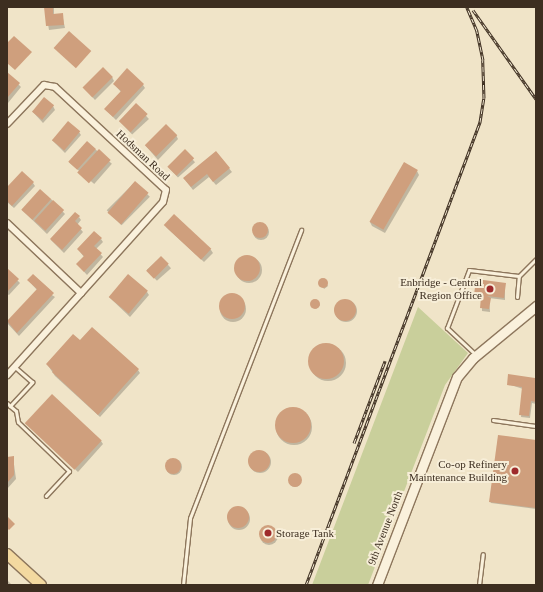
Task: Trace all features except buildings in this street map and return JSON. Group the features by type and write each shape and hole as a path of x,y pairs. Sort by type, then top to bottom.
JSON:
{"main road":[{"path":"7,554 41,585"}],"street":[{"name":"Hodsman Road","path":"7,124 44,85 55,87 166,190 163,202 7,375"},
{"path":"7,223 81,293"},
{"name":"9th Avenue North","path":"377,585 457,377 476,355 536,306"}],"lane":[{"path":"183,585 190,518 301,230"},
{"path":"517,297 519,276 536,259"},
{"path":"476,355 447,328 469,270 519,276"},
{"path":"10,406 32,382 14,367"},
{"path":"7,403 16,411 18,422 69,471 46,496"},
{"path":"492,420 536,426"},
{"path":"479,585 483,554"}],"green space":[{"path":"418,307 468,353 445,385 368,585 312,585"}],"railway":[{"path":"306,585 480,122 484,98 483,60 477,31 467,7"},
{"path":"473,10 536,99"},
{"path":"354,443 385,361"}],"place":[{"name":"Enbridge - Central Region Office","path":"490,289"},
{"name":"Co-op Refinery Maintenance Building","path":"515,471"},
{"name":"Storage Tank","path":"268,533"}]}
